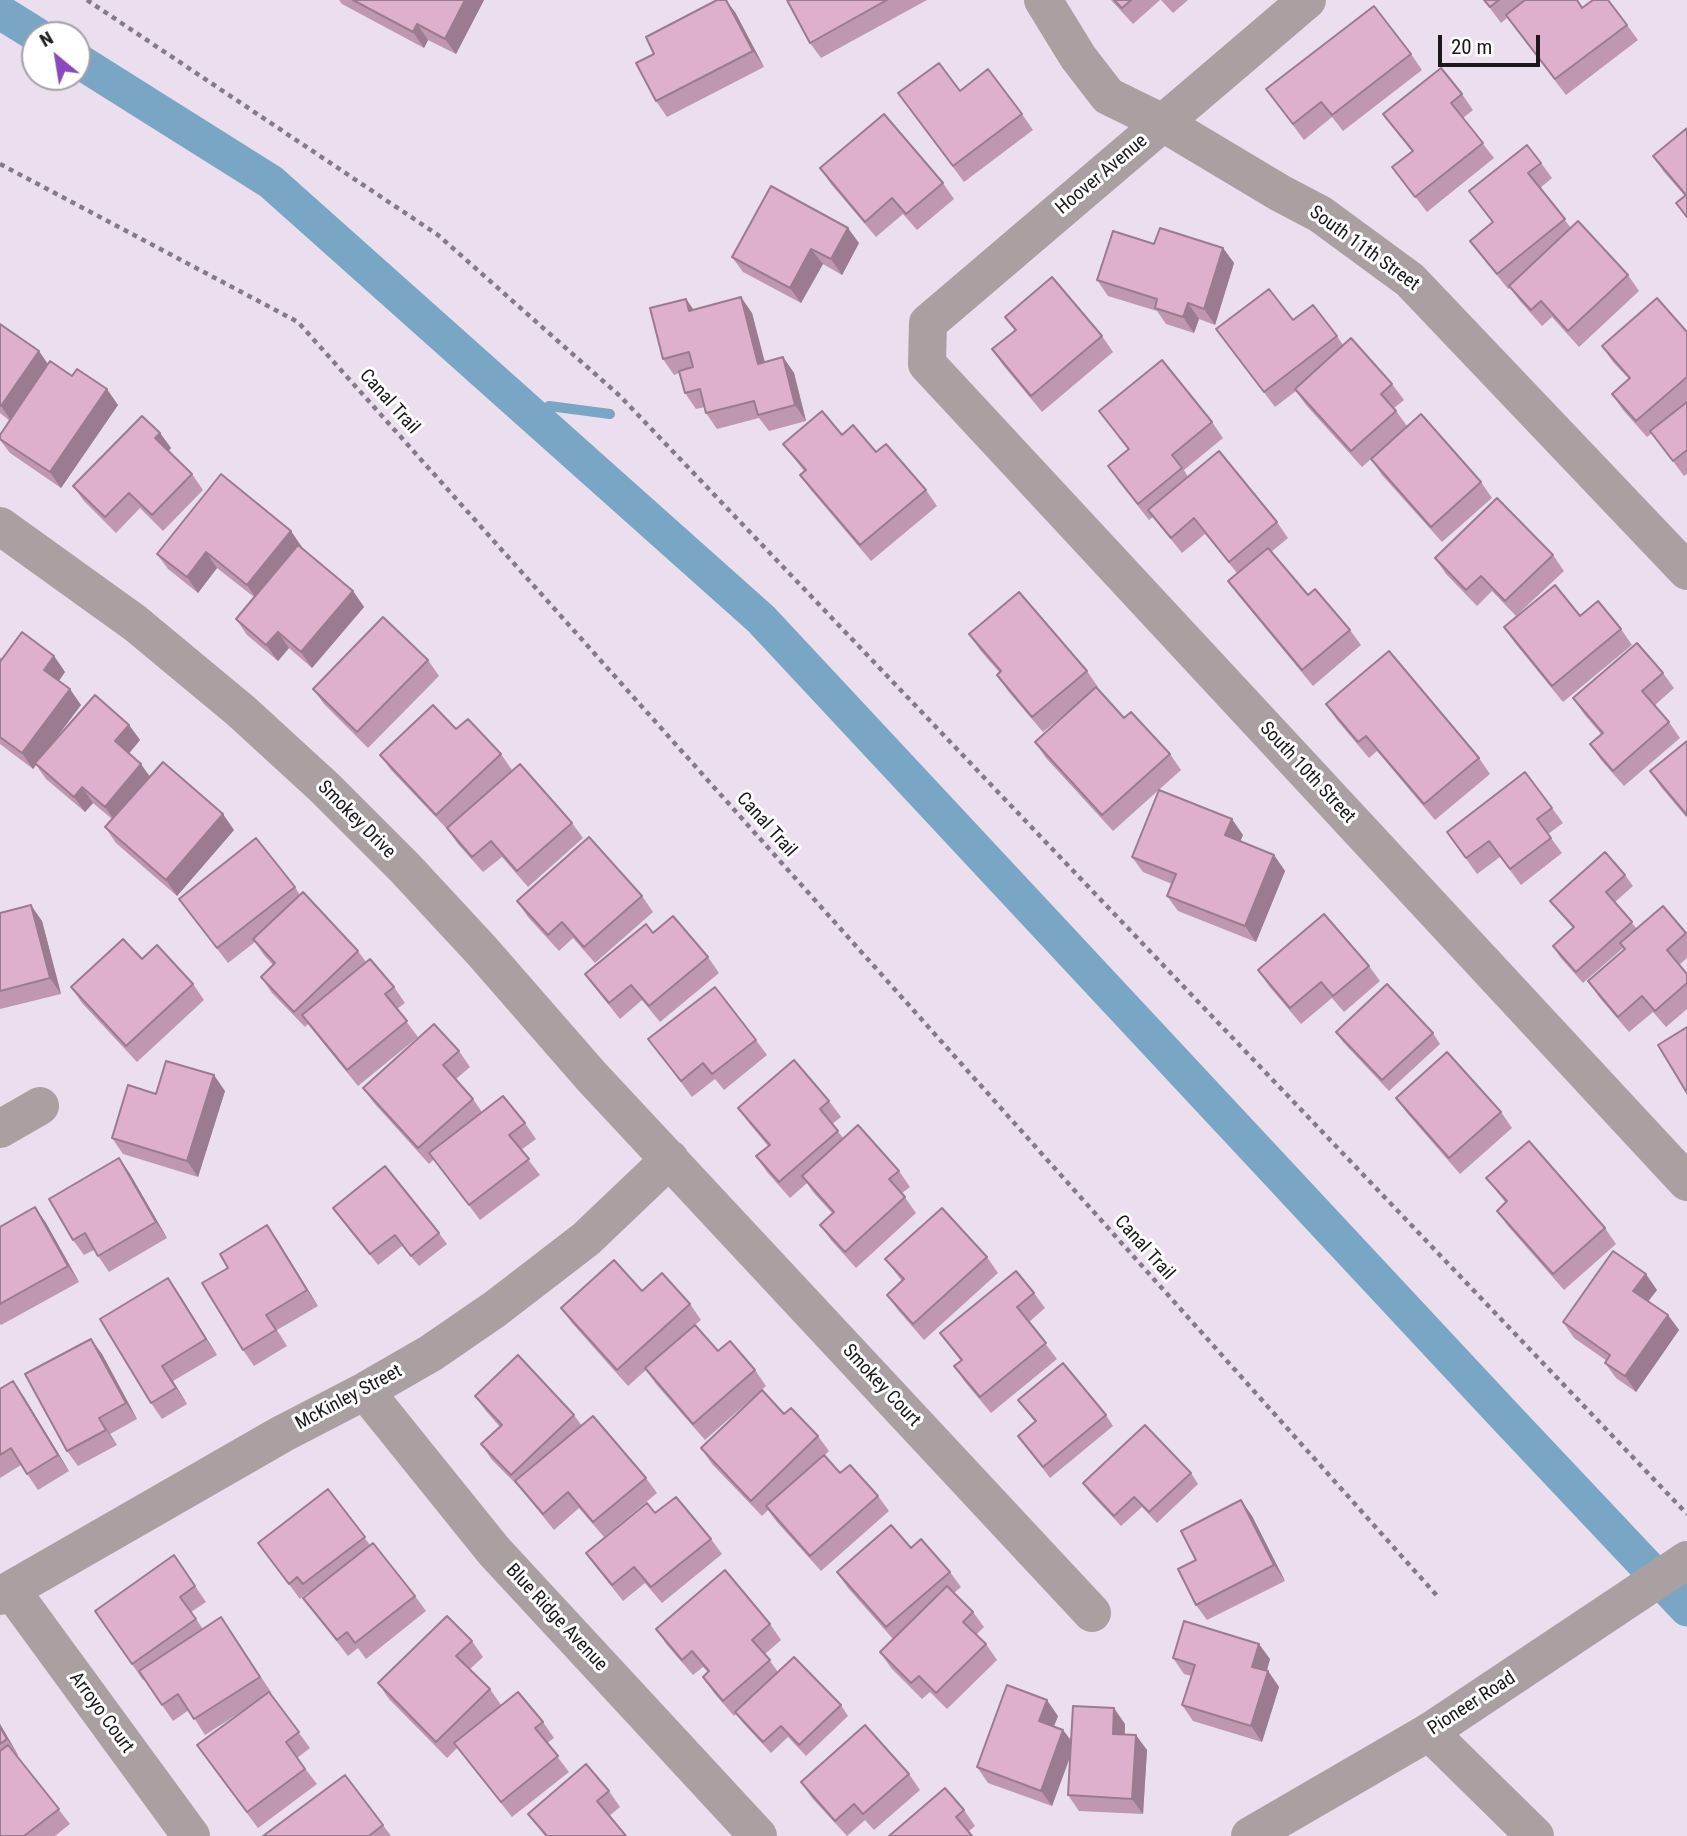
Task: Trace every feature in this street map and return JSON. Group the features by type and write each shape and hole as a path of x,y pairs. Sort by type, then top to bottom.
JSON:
{"street":[{"name":"South 11th Street","path":"1043,0 1078,57 1108,96 1163,123 1320,214 1410,280 1687,571"},
{"name":"Hoover Avenue","path":"927,364 928,323 1307,0"},
{"name":"South 10th Street","path":"927,364 1687,1182"},
{"name":"Smokey Drive","path":"0,526 135,623 240,711 325,788 440,905 591,1076 670,1159"},
{"path":"0,1129 40,1106"},
{"name":"McKinley Street","path":"5,1593 282,1434 431,1353 495,1309 586,1239 670,1159"},
{"name":"Smokey Court","path":"670,1159 1092,1613"},
{"name":"Blue Ridge Avenue","path":"365,1391 494,1551 758,1836"},
{"name":"Pioneer Road","path":"1250,1836 1429,1732 1687,1560"},
{"name":"Arroyo Court","path":"5,1593 191,1836"},
{"path":"1429,1732 1535,1836"}],"path":[{"path":"87,0 438,235 620,396 1687,1514"},
{"name":"Canal Trail","path":"0,164 298,323 1439,1598"}],"building":[{"path":"353,0 465,0 445,39 417,24 413,32"},
{"path":"717,0 726,0 753,51 656,101 636,63 654,54 646,37"},
{"path":"787,0 887,0 810,43"},
{"path":"1114,0 1131,0 1122,8"},
{"path":"1484,0 1499,0 1490,7"},
{"path":"1525,0 1577,0 1582,8 1593,0 1608,0 1627,25 1555,79 1506,15"},
{"path":"1374,6 1411,54 1332,115 1321,102 1293,124 1266,89"},
{"path":"939,63 960,91 988,69 1022,114 953,166 898,93"},
{"path":"1441,68 1462,94 1451,103 1483,143 1415,197 1392,167 1413,151 1383,114"},
{"path":"884,114 943,183 906,214 892,198 865,222 820,168"},
{"path":"1687,128 1687,217 1676,203 1686,195 1653,156"},
{"path":"1527,145 1541,163 1528,173 1565,219 1497,274 1470,241 1493,222 1469,191"},
{"path":"771,186 848,228 831,259 811,249 790,288 732,257"},
{"path":"1578,221 1628,275 1568,331 1541,301 1531,310 1509,286"},
{"path":"1160,228 1223,248 1204,309 1188,303 1183,317 1155,308 1157,299 1097,280 1113,231 1154,244"},
{"path":"1052,277 1102,336 1031,396 992,349 1016,330 1005,317"},
{"path":"1269,289 1293,320 1313,305 1337,336 1264,392 1216,329"},
{"path":"741,297 758,364 783,357 795,405 758,415 754,401 706,413 700,389 685,393 679,371 693,367 689,352 663,359 650,308 686,299 689,311"},
{"path":"1657,298 1687,332 1687,377 1636,421 1612,394 1630,378 1602,346"},
{"path":"0,324 39,351 1,406 0,405"},
{"path":"1351,338 1392,384 1381,394 1396,411 1351,451 1295,389"},
{"path":"1162,360 1212,422 1172,455 1182,468 1138,504 1108,466 1129,449 1099,411"},
{"path":"50,361 72,376 77,369 107,389 50,472 0,439 0,435"},
{"path":"1687,402 1687,450 1673,461 1650,431"},
{"path":"822,411 842,435 853,425 876,452 886,444 926,490 860,545 800,475 806,470 783,444"},
{"path":"1421,414 1481,482 1431,527 1371,459"},
{"path":"142,416 160,433 155,438 192,474 152,515 129,493 105,517 73,486"},
{"path":"1219,451 1277,522 1229,562 1194,518 1171,538 1148,510"},
{"path":"221,474 291,531 247,585 206,552 187,577 157,554"},
{"path":"1497,498 1553,555 1505,601 1481,576 1466,590 1435,558"},
{"path":"298,545 353,591 301,652 278,632 266,645 236,619"},
{"path":"1268,548 1308,595 1315,589 1350,630 1302,670 1228,581"},
{"path":"1555,585 1580,616 1598,601 1621,629 1552,686 1504,627"},
{"path":"1019,592 1087,671 1032,717 997,675 1001,671 969,634"},
{"path":"383,617 428,660 357,732 313,689"},
{"path":"22,632 54,656 44,670 70,689 22,753 0,737 0,662"},
{"path":"1637,643 1663,673 1642,691 1669,722 1613,771 1590,744 1603,733 1573,698"},
{"path":"1389,651 1479,758 1424,804 1366,736 1358,742 1326,704"},
{"path":"1096,687 1124,718 1131,712 1170,754 1102,815 1035,742"},
{"path":"95,695 129,725 115,741 141,764 105,807 82,787 74,797 35,763"},
{"path":"433,705 456,729 468,719 501,754 436,815 380,755"},
{"path":"1687,741 1687,815 1650,771"},
{"path":"163,762 223,814 166,880 105,827"},
{"path":"520,764 572,823 517,871 491,841 472,857 447,828"},
{"path":"1525,772 1552,808 1537,819 1551,838 1510,869 1489,841 1466,858 1447,832"},
{"path":"1159,790 1232,819 1225,835 1274,855 1245,926 1167,896 1176,874 1132,857"},
{"path":"589,837 642,896 584,947 562,922 548,935 517,901"},
{"path":"256,838 295,887 217,948 179,899"},
{"path":"1605,852 1625,875 1606,892 1632,922 1576,972 1553,946 1574,927 1550,901"},
{"path":"303,892 358,951 294,1012 261,977 275,963 253,939"},
{"path":"31,905 50,978 0,991 0,913"},
{"path":"1663,906 1686,933 1667,950 1687,974 1687,983 1655,1011 1642,996 1618,1017 1588,981 1625,949 1620,943"},
{"path":"1324,914 1369,966 1333,996 1321,982 1290,1008 1258,970"},
{"path":"673,916 708,957 649,1006 631,985 609,1003 585,974 646,924 653,933"},
{"path":"123,939 142,959 157,945 193,984 126,1046 71,987"},
{"path":"370,959 394,987 385,994 407,1021 347,1070 302,1015"},
{"path":"1387,984 1433,1033 1382,1080 1336,1032"},
{"path":"715,987 756,1040 712,1074 703,1063 681,1081 648,1039"},
{"path":"434,1024 459,1051 443,1065 473,1099 418,1148 363,1088"},
{"path":"1687,1027 1687,1093 1658,1045"},
{"path":"1447,1052 1501,1112 1449,1158 1396,1098"},
{"path":"794,1060 829,1101 820,1109 838,1131 779,1182 756,1156 770,1145 738,1108"},
{"path":"166,1061 214,1075 187,1161 112,1138 128,1085 156,1094"},
{"path":"503,1096 525,1123 509,1135 529,1159 469,1205 429,1153"},
{"path":"858,1125 899,1171 889,1179 905,1197 845,1252 820,1225 834,1212 802,1176"},
{"path":"1529,1141 1605,1228 1553,1274 1497,1211 1507,1201 1486,1178"},
{"path":"119,1158 156,1222 98,1256 85,1233 73,1240 49,1199"},
{"path":"385,1166 439,1233 411,1256 395,1235 370,1254 333,1208"},
{"path":"35,1207 68,1266 0,1304 0,1227"},
{"path":"942,1208 987,1257 913,1324 887,1295 904,1279 885,1259"},
{"path":"267,1225 307,1290 266,1315 276,1330 243,1350 202,1283 228,1268 220,1254"},
{"path":"1613,1251 1646,1274 1633,1291 1668,1315 1625,1376 1605,1363 1610,1355 1563,1322"},
{"path":"614,1260 642,1291 662,1273 690,1304 617,1370 561,1308"},
{"path":"1016,1271 1034,1293 1017,1307 1046,1343 980,1397 954,1366 962,1360 940,1333"},
{"path":"168,1278 206,1339 162,1366 176,1388 151,1403 100,1319"},
{"path":"695,1325 718,1351 730,1341 755,1370 693,1424 645,1368"},
{"path":"91,1339 126,1403 99,1418 106,1430 67,1451 25,1374"},
{"path":"518,1355 574,1415 511,1475 481,1444 502,1425 475,1396"},
{"path":"1063,1363 1106,1415 1043,1467 1018,1436 1036,1421 1018,1400"},
{"path":"13,1381 58,1455 27,1474 11,1448 0,1455 0,1389"},
{"path":"762,1390 784,1414 791,1408 818,1436 751,1501 701,1448"},
{"path":"593,1416 646,1478 593,1522 568,1492 543,1514 515,1481"},
{"path":"1145,1425 1191,1473 1149,1512 1134,1497 1114,1516 1083,1483"},
{"path":"824,1455 840,1473 850,1465 878,1496 810,1556 766,1506"},
{"path":"328,1489 365,1537 303,1584 297,1577 289,1584 258,1543"},
{"path":"676,1497 711,1539 651,1587 634,1567 612,1585 586,1553 647,1503 655,1513"},
{"path":"1241,1500 1274,1565 1196,1605 1178,1569 1196,1560 1181,1531"},
{"path":"891,1525 911,1548 921,1539 950,1572 886,1627 837,1572"},
{"path":"373,1543 415,1596 355,1643 347,1632 337,1640 303,1598"},
{"path":"174,1555 195,1586 180,1597 196,1619 132,1664 95,1611"},
{"path":"725,1570 770,1624 752,1640 770,1660 723,1701 703,1677 709,1671 692,1651 682,1660 656,1629"},
{"path":"947,1586 973,1612 963,1622 986,1644 936,1693 919,1676 911,1683 880,1652"},
{"path":"447,1616 472,1641 456,1656 490,1689 436,1742 378,1683"},
{"path":"221,1617 260,1677 194,1719 178,1694 162,1705 139,1671"},
{"path":"1184,1621 1259,1644 1252,1667 1268,1671 1251,1726 1182,1705 1195,1665 1173,1658"},
{"path":"794,1657 841,1705 799,1745 781,1726 763,1742 735,1712"},
{"path":"1007,1685 1047,1700 1039,1721 1063,1730 1041,1791 977,1767"},
{"path":"269,1692 299,1732 286,1742 305,1769 247,1812 197,1745"},
{"path":"518,1692 543,1722 535,1728 558,1756 501,1802 454,1743"},
{"path":"1073,1706 1114,1708 1113,1734 1136,1735 1132,1799 1068,1795"},
{"path":"865,1725 909,1774 863,1814 854,1804 835,1821 801,1782"},
{"path":"0,1727 7,1739 0,1744"},
{"path":"8,1745 59,1809 24,1836 0,1836 0,1751"},
{"path":"586,1764 609,1791 597,1801 626,1836 547,1836 528,1814"},
{"path":"345,1775 383,1825 369,1836 263,1836"},
{"path":"945,1788 964,1810 956,1817 972,1836 889,1836"}],"waterway":[{"path":"0,12 21,25"},
{"path":"91,69 271,182 761,619 1687,1609"},
{"path":"549,406 610,414"}]}
